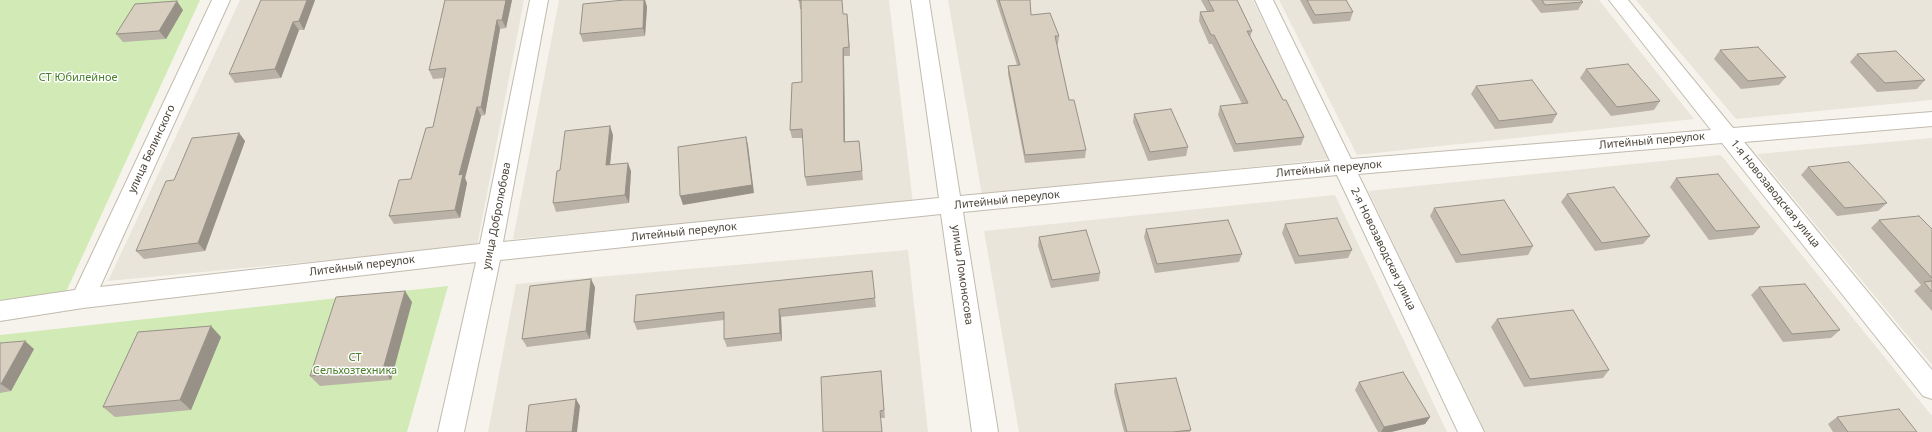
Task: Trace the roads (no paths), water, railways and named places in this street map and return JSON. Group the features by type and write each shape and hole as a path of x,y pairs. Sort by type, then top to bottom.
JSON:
{"street":[{"name":"улица Белинского","path":"83,298 221,0"},
{"name":"улица Добролюбова","path":"451,432 490,252 539,0"},
{"name":"улица Ломоносова","path":"920,0 985,432"},
{"name":"2-я Новозаводская улица","path":"1264,0 1471,432"},
{"name":"1-я Новозаводская улица","path":"1618,0 1932,388"},
{"name":"Литейный переулок","path":"0,311 83,298 490,252 952,205 1344,167 1932,119"}],"park label":[{"name":"СТ Юбилейное","path":"78,78"},
{"name":"СТ Сельхозтехника","path":"355,364"}]}
